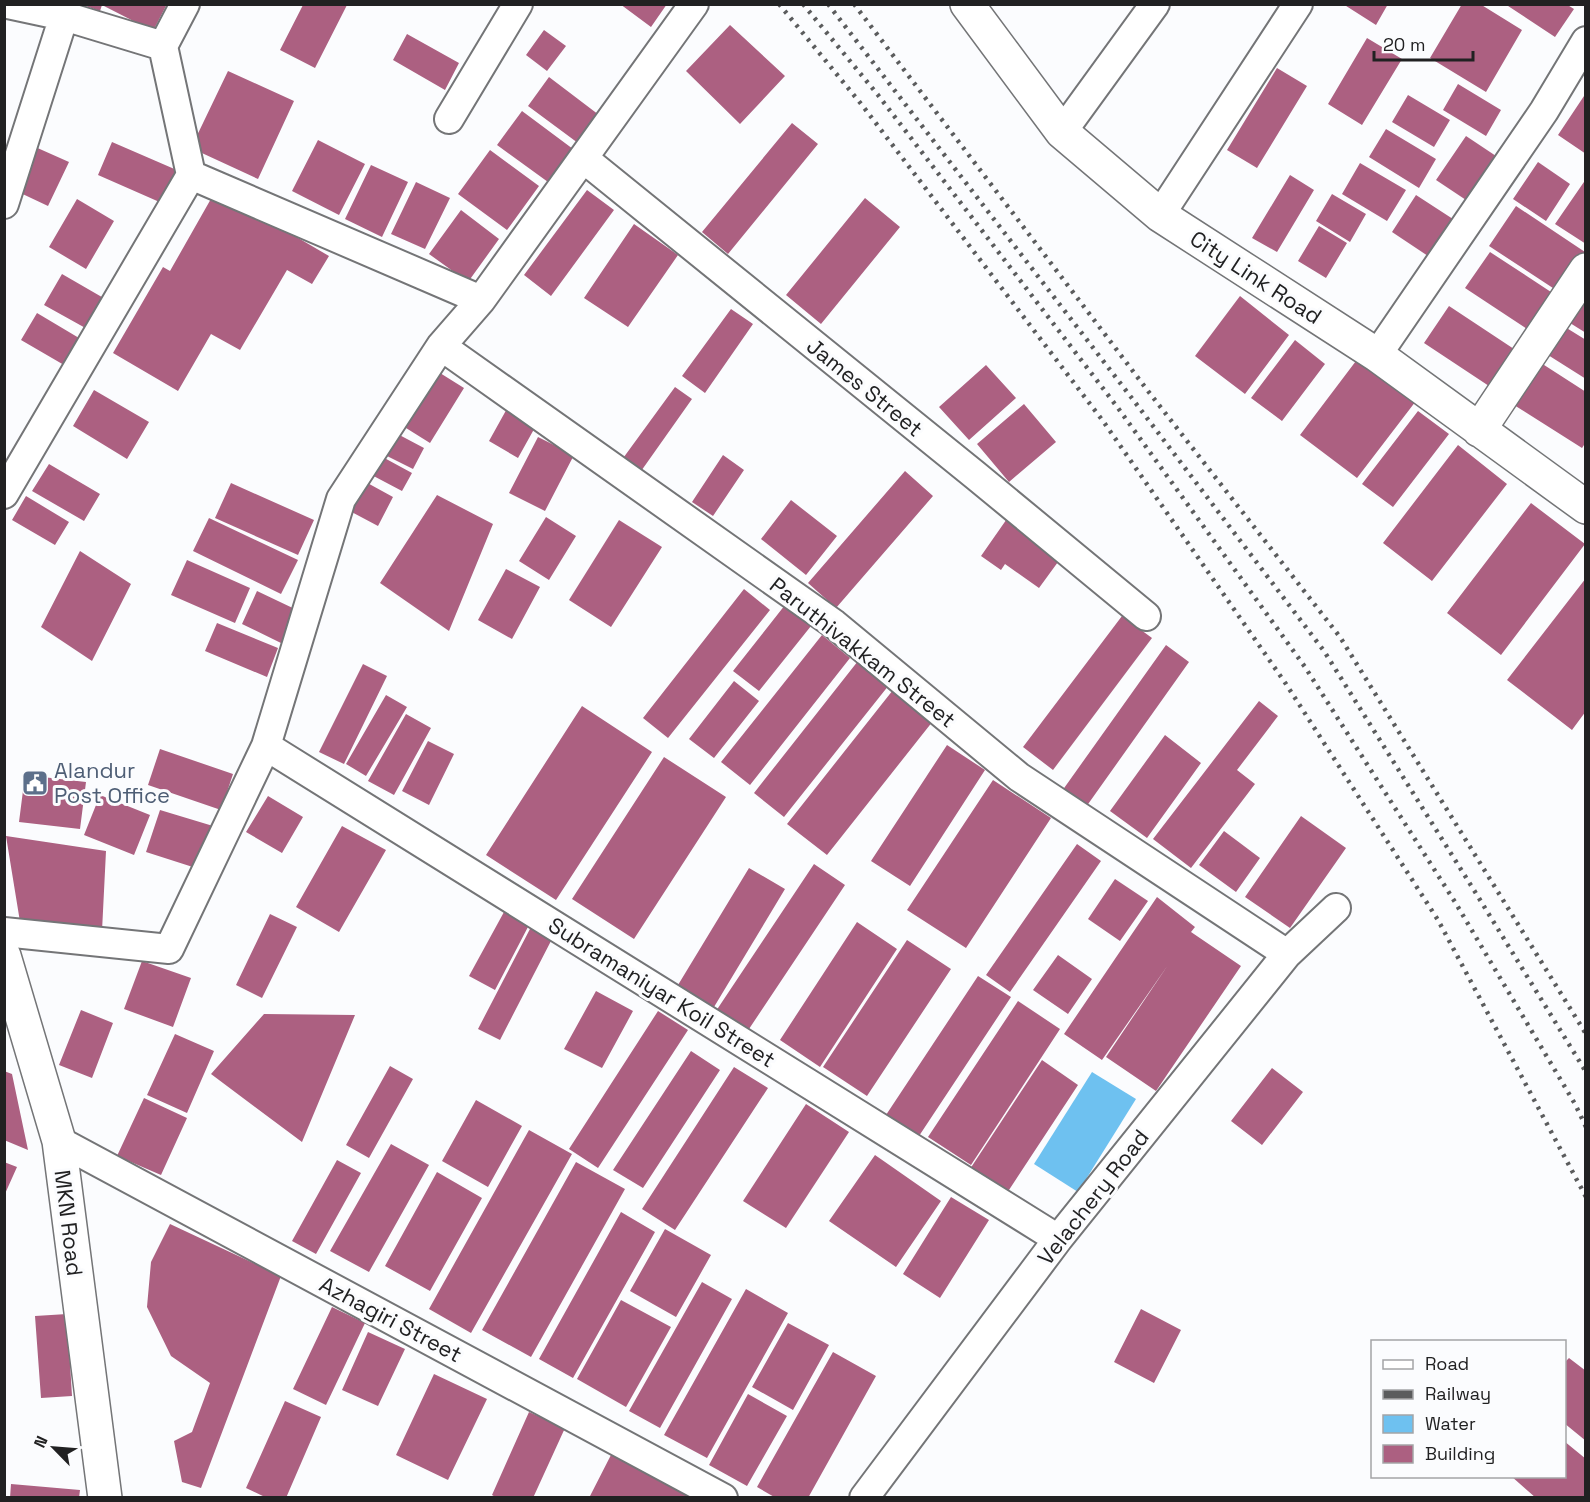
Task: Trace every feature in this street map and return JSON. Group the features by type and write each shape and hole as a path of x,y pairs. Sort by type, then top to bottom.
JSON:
{"street":[{"path":"8,4 64,16 163,46"},
{"path":"4,494 191,175 163,46 185,4"},
{"path":"449,119 518,4"},
{"path":"4,932 169,949 266,746 341,499 441,346 481,300 694,4"},
{"name":"City Link Road","path":"967,4 1062,132 1160,215 1377,355 1586,507"},
{"path":"1062,132 1155,4"},
{"path":"1160,215 1298,4"},
{"path":"4,204 64,16"},
{"path":"1377,355 1544,111 1586,41"},
{"name":"James Street","path":"583,158 1146,616"},
{"path":"191,175 481,300"},
{"path":"1479,430 1586,270"},
{"name":"Paruthivakkam Street","path":"441,346 834,624 1019,777 1287,954"},
{"name":"Subramaniyar Koil Street","path":"266,746 1058,1239"},
{"name":"Velachery Road","path":"864,1497 1058,1239 1287,954 1336,908"},
{"name":"MKN Road","path":"4,956 59,1141 105,1497"},
{"name":"Azhagiri Street","path":"59,1141 723,1497"}],"water":[{"path":"1092,1072 1136,1099 1078,1192 1034,1164"}],"building":[{"path":"80,4 167,4 153,31 102,5 100,11"},
{"path":"620,4 667,4 651,27"},
{"path":"1343,4 1388,4 1376,25"},
{"path":"1462,4 1480,4 1522,30 1486,92 1430,58"},
{"path":"1505,4 1566,4 1574,9 1555,37"},
{"path":"303,5 347,5 315,68 280,50"},
{"path":"730,25 785,76 740,124 686,71"},
{"path":"544,30 566,46 547,71 526,55"},
{"path":"407,34 459,63 445,90 393,60"},
{"path":"1367,38 1402,59 1362,125 1328,104"},
{"path":"1277,68 1307,86 1257,168 1227,150"},
{"path":"228,71 294,101 258,179 191,148"},
{"path":"549,77 603,118 582,146 528,106"},
{"path":"1458,84 1501,110 1486,136 1443,110"},
{"path":"1586,93 1586,154 1558,135"},
{"path":"1408,95 1450,120 1434,147 1392,122"},
{"path":"522,111 573,149 548,182 497,145"},
{"path":"792,123 818,144 728,254 702,232"},
{"path":"1386,129 1436,159 1419,188 1369,157"},
{"path":"1466,136 1499,158 1469,202 1436,180"},
{"path":"318,140 365,164 339,215 292,191"},
{"path":"112,142 179,171 164,204 98,175"},
{"path":"33,146 69,162 48,206 12,189"},
{"path":"490,150 539,186 507,230 458,194"},
{"path":"1538,162 1570,184 1546,221 1513,199"},
{"path":"1360,163 1406,190 1387,221 1342,194"},
{"path":"371,165 408,182 382,237 345,219"},
{"path":"1290,175 1314,190 1277,252 1252,238"},
{"path":"1586,179 1586,244 1555,224"},
{"path":"416,182 450,198 425,249 391,234"},
{"path":"216,190 329,256 312,284 287,270 240,350 211,334 178,391 113,353 163,267 170,271"},
{"path":"587,190 614,210 551,296 524,275"},
{"path":"1332,194 1366,214 1350,242 1316,221"},
{"path":"1416,195 1456,221 1431,258 1392,232"},
{"path":"865,198 900,227 821,324 786,295"},
{"path":"77,199 114,221 86,269 49,247"},
{"path":"1516,206 1585,252 1559,292 1489,246"},
{"path":"461,210 499,239 468,282 429,254"},
{"path":"634,224 678,255 628,327 584,298"},
{"path":"1319,226 1347,243 1326,278 1298,261"},
{"path":"1490,252 1551,292 1527,329 1465,288"},
{"path":"62,274 107,300 89,330 44,305"},
{"path":"1240,296 1289,335 1245,394 1195,356"},
{"path":"1586,298 1586,333 1570,323"},
{"path":"1449,306 1517,351 1492,388 1424,343"},
{"path":"731,309 753,324 705,393 682,376"},
{"path":"37,313 79,338 64,365 21,340"},
{"path":"1565,327 1586,340 1586,379 1548,355"},
{"path":"1295,340 1325,364 1282,421 1251,398"},
{"path":"1362,353 1419,397 1357,478 1300,435"},
{"path":"1541,363 1586,392 1586,442 1582,448 1514,405"},
{"path":"986,365 1016,398 969,440 939,407"},
{"path":"432,368 464,388 430,443 398,423"},
{"path":"675,387 692,399 639,474 621,461"},
{"path":"94,390 149,422 127,459 73,426"},
{"path":"1024,404 1056,442 1009,482 977,444"},
{"path":"509,405 538,422 518,458 489,441"},
{"path":"1418,411 1449,434 1393,507 1362,484"},
{"path":"390,430 424,448 413,469 379,452"},
{"path":"538,437 574,455 545,511 509,493"},
{"path":"1458,445 1507,484 1432,581 1383,543"},
{"path":"377,454 412,473 402,491 366,472"},
{"path":"723,455 744,470 713,516 692,502"},
{"path":"49,464 100,494 84,521 32,491"},
{"path":"905,471 933,496 836,608 808,583"},
{"path":"362,480 393,497 378,526 346,509"},
{"path":"231,483 314,520 298,555 215,518"},
{"path":"437,495 493,524 449,631 380,583"},
{"path":"26,496 69,522 55,545 12,520"},
{"path":"791,500 837,536 806,575 761,539"},
{"path":"1531,503 1585,544 1501,655 1447,613"},
{"path":"1011,513 1066,551 1039,588 1005,564 1001,570 981,556"},
{"path":"546,517 576,536 549,580 519,561"},
{"path":"209,518 298,560 281,594 193,551"},
{"path":"619,520 662,547 611,627 569,600"},
{"path":"80,551 131,584 92,661 41,627"},
{"path":"187,560 250,588 235,623 171,595"},
{"path":"506,569 540,587 512,639 478,620"},
{"path":"1586,578 1586,711 1572,730 1507,680"},
{"path":"744,589 770,610 668,738 643,718"},
{"path":"257,591 299,611 283,644 242,624"},
{"path":"785,605 811,626 759,691 733,671"},
{"path":"1122,616 1152,638 1053,770 1023,747"},
{"path":"217,623 278,648 267,677 205,651"},
{"path":"822,635 850,658 750,785 721,762"},
{"path":"1166,645 1189,662 1086,807 1062,791"},
{"path":"858,661 889,685 784,817 754,793"},
{"path":"363,664 387,676 344,764 319,752"},
{"path":"734,681 759,701 714,758 689,739"},
{"path":"893,690 933,721 827,855 787,824"},
{"path":"386,695 407,707 366,776 346,764"},
{"path":"1259,701 1278,716 1237,770 1255,784 1191,868 1153,839"},
{"path":"582,706 652,752 556,900 486,855"},
{"path":"406,714 431,728 394,795 368,781"},
{"path":"1165,735 1201,763 1147,838 1110,811"},
{"path":"428,741 454,754 429,805 402,791"},
{"path":"947,745 985,770 910,886 871,861"},
{"path":"160,749 233,774 221,810 148,785"},
{"path":"664,757 726,797 634,939 572,899"},
{"path":"25,775 86,782 80,829 19,822"},
{"path":"993,780 1051,818 966,948 907,910"},
{"path":"100,795 150,815 134,855 84,835"},
{"path":"268,796 303,817 282,853 246,832"},
{"path":"160,810 213,826 199,869 146,852"},
{"path":"1301,816 1346,848 1290,928 1245,897"},
{"path":"342,826 386,850 339,932 296,907"},
{"path":"1224,831 1260,858 1236,892 1199,865"},
{"path":"6,836 106,851 102,931 21,928"},
{"path":"1077,844 1101,861 1010,992 986,975"},
{"path":"814,864 845,885 747,1032 716,1011"},
{"path":"749,868 785,889 714,1007 678,985"},
{"path":"1115,879 1148,901 1120,941 1088,919"},
{"path":"1157,897 1195,927 1191,932 1241,966 1156,1091 1106,1057 1168,965 1102,1060 1064,1034"},
{"path":"504,912 529,925 495,990 469,976"},
{"path":"270,914 297,927 262,998 236,985"},
{"path":"857,922 897,949 820,1067 780,1040"},
{"path":"531,927 552,939 500,1040 478,1029"},
{"path":"907,940 951,969 867,1096 823,1067"},
{"path":"1058,955 1092,979 1068,1014 1033,990"},
{"path":"142,961 191,978 173,1027 124,1009"},
{"path":"978,976 1011,997 919,1136 886,1115"},
{"path":"596,991 633,1011 602,1068 564,1049"},
{"path":"1018,1001 1060,1029 971,1165 928,1137"},
{"path":"81,1010 113,1023 92,1078 59,1065"},
{"path":"658,1011 688,1030 598,1168 569,1149"},
{"path":"264,1014 355,1015 302,1142 211,1074"},
{"path":"175,1034 214,1051 187,1113 147,1095"},
{"path":"691,1051 720,1070 643,1188 613,1170"},
{"path":"1042,1060 1078,1085 1007,1193 970,1169"},
{"path":"390,1066 413,1079 369,1158 346,1145"},
{"path":"734,1067 768,1088 675,1230 642,1209"},
{"path":"1272,1068 1303,1092 1262,1145 1231,1121"},
{"path":"4,1071 12,1074 28,1150 4,1140"},
{"path":"144,1098 187,1118 161,1175 117,1156"},
{"path":"476,1100 522,1126 488,1187 442,1161"},
{"path":"806,1104 849,1132 786,1228 743,1201"},
{"path":"529,1130 572,1154 471,1333 429,1309"},
{"path":"391,1144 429,1165 369,1272 330,1251"},
{"path":"875,1155 941,1201 896,1267 829,1221"},
{"path":"337,1160 361,1173 316,1254 292,1241"},
{"path":"4,1162 17,1167 4,1196"},
{"path":"576,1162 625,1189 531,1357 482,1330"},
{"path":"437,1172 482,1198 430,1291 385,1266"},
{"path":"951,1197 989,1220 940,1298 903,1274"},
{"path":"621,1212 655,1232 573,1378 539,1359"},
{"path":"170,1224 281,1276 201,1488 182,1482 174,1441 192,1432 210,1383 171,1356 147,1307 151,1262"},
{"path":"665,1229 711,1255 676,1317 630,1291"},
{"path":"702,1282 732,1299 660,1428 629,1411"},
{"path":"746,1289 788,1313 707,1458 664,1435"},
{"path":"621,1300 671,1327 626,1407 577,1379"},
{"path":"332,1307 365,1323 326,1405 293,1389"},
{"path":"1141,1309 1181,1330 1154,1383 1114,1362"},
{"path":"67,1314 72,1396 41,1398 35,1316"},
{"path":"788,1323 829,1345 793,1410 752,1387"},
{"path":"368,1332 405,1349 378,1406 342,1390"},
{"path":"833,1352 876,1376 808,1498 776,1498 757,1487"},
{"path":"1569,1358 1586,1371 1586,1441 1566,1425 1566,1361"},
{"path":"434,1374 487,1399 448,1480 396,1455"},
{"path":"748,1394 787,1416 747,1486 709,1465"},
{"path":"285,1401 321,1417 286,1498 267,1498 246,1488"},
{"path":"529,1412 565,1428 533,1498 497,1498 492,1495"},
{"path":"1566,1443 1586,1459 1586,1498 1536,1498 1513,1478 1566,1478"},
{"path":"612,1453 688,1494 686,1498 589,1498"},
{"path":"11,1484 80,1490 79,1498 10,1498"}],"railway":[{"path":"779,4 862,105 1103,421 1286,684 1438,920 1586,1197"},
{"path":"803,4 878,95 1118,408 1305,667 1455,902 1575,1104 1586,1127"},
{"path":"828,4 1324,651 1586,1072"},
{"path":"854,4 1148,391 1340,637 1586,1034"}],"place":[{"name":"Alandur Post Office","path":"35,783"}]}
